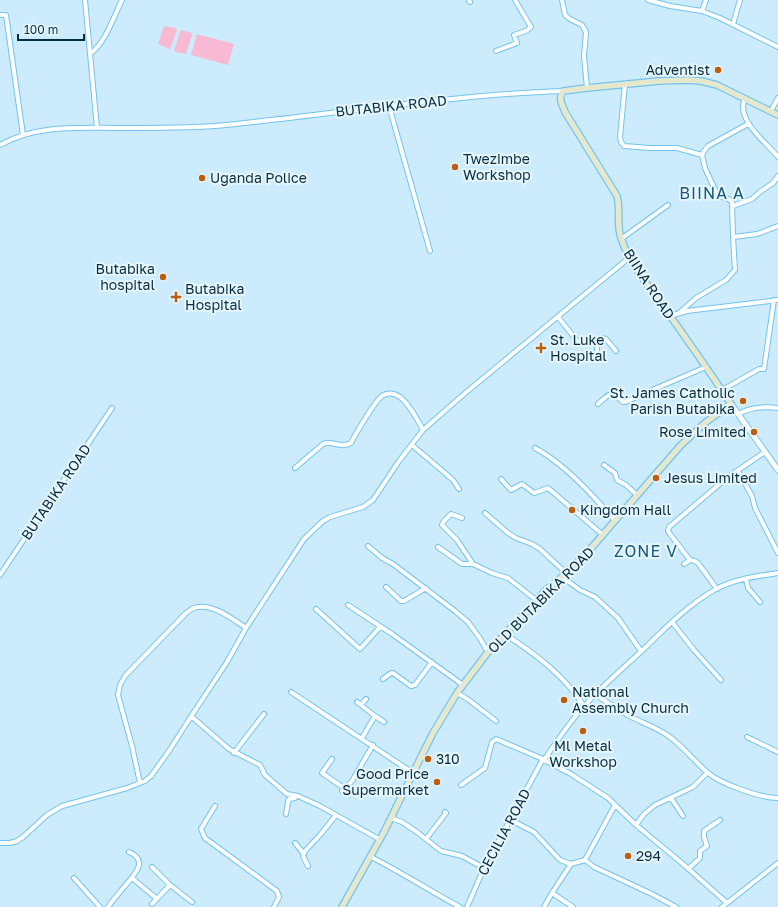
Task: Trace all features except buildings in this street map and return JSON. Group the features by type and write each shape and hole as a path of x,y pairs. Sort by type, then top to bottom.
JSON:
{"main road":[{"name":"BUTABIKA ROAD","path":"563,91 674,80 701,81 718,85 778,115"},
{"name":"BIINA ROAD","path":"563,91 560,99 565,112 617,196 618,221 621,239 630,257 731,404"},
{"name":"OLD BUTABIKA ROAD","path":"342,907 380,841 433,733 457,693 488,652 546,589 564,575 586,554 688,438 731,404"}],"street":[{"path":"85,0 97,128"},
{"path":"90,54 103,39 122,0"},
{"path":"496,51 517,44 514,35 526,31 531,27 516,0"},
{"path":"562,0 565,15 582,25 586,32 584,56 587,88"},
{"path":"648,0 702,12 733,24 778,47"},
{"path":"669,0 670,6"},
{"path":"702,12 706,0"},
{"path":"733,24 740,0"},
{"path":"0,15 6,15 23,135"},
{"path":"625,84 620,137 624,146 677,148 702,155"},
{"name":"BUTABIKA ROAD","path":"0,145 8,140 23,135 63,128 213,126 512,93 563,91"},
{"path":"745,98 743,102 748,124 778,157"},
{"path":"771,111 778,98"},
{"path":"389,106 430,251"},
{"path":"679,313 696,298 726,280 733,272 735,265 733,206 730,199 720,197 717,194 705,168 702,155 708,146 748,124"},
{"path":"733,206 752,199 761,190 773,183 778,176"},
{"path":"621,239 668,205"},
{"path":"733,237 757,234 778,226"},
{"path":"0,843 17,841 47,815 62,806 140,784 157,770 304,539 323,521 330,517 363,507 373,500 398,461 423,430 464,394 630,257"},
{"path":"670,316 687,311 776,300 764,369 759,369 722,390"},
{"path":"558,317 578,342 602,338 606,339 616,352"},
{"path":"596,355 597,340"},
{"path":"598,404 610,395 614,394 623,402 626,402 706,367"},
{"path":"295,468 327,442 344,446 351,443 379,398 386,394 394,394 401,398 414,414 423,430"},
{"path":"731,404 778,470"},
{"path":"738,414 751,409 768,407 778,408"},
{"name":"BUTABIKA ROAD","path":"0,575 112,408"},
{"path":"412,445 453,480 459,489"},
{"path":"536,448 551,458 582,484 615,521"},
{"path":"717,589 698,563 690,560 668,531 669,527 718,486 765,452"},
{"path":"604,465 615,473 617,480 626,485 637,495"},
{"path":"738,471 752,496 755,508 778,553"},
{"path":"501,479 511,490 522,484 534,493 548,488 603,535"},
{"path":"485,513 508,533 540,549 580,590 595,597 618,618 641,651"},
{"path":"462,518 451,514 444,521 442,526 457,540 473,564"},
{"path":"368,546 382,558 426,588 468,622 488,652"},
{"path":"438,547 462,564 473,564 492,573 508,578 536,600"},
{"path":"684,564 690,560"},
{"name":"CECILIA ROAD","path":"467,907 484,868 543,760 584,706 595,694 615,673 672,622 693,605 717,589 746,579 778,573"},
{"path":"746,579 748,588 760,602"},
{"path":"386,587 401,601 404,601 426,588"},
{"path":"348,605 463,685"},
{"path":"140,784 132,746 118,695 120,685 125,676 186,613 194,608 212,608 246,628"},
{"path":"316,609 360,649 380,627"},
{"path":"672,622 694,650 721,680"},
{"path":"505,634 537,655 577,695 584,706"},
{"path":"383,679 393,673 411,686 415,685 432,662"},
{"path":"291,692 373,745 413,773"},
{"path":"457,693 469,700 496,721"},
{"path":"595,694 622,712 659,730 674,740 708,773 726,784 772,798 778,798"},
{"path":"361,705 366,699"},
{"path":"357,702 384,722"},
{"path":"234,753 264,714"},
{"path":"191,716 234,753 260,765 265,775 287,794 301,797 320,806 380,841"},
{"path":"362,738 376,716"},
{"path":"747,737 778,752"},
{"path":"461,785 485,768 492,742 496,738 581,779 608,798 636,825 726,903"},
{"path":"332,759 322,773 343,790 352,781 373,745"},
{"path":"636,825 644,814 655,805 672,798 692,786 708,773"},
{"path":"286,814 289,799 301,797"},
{"path":"672,798 683,816"},
{"path":"511,820 534,832 560,860 570,864 585,860 615,805"},
{"path":"215,806 201,829 205,838 277,890 279,897 274,907"},
{"path":"426,839 446,813 444,812"},
{"path":"304,854 311,843 321,834 336,815"},
{"path":"391,818 402,822 441,851 462,856 484,868"},
{"path":"688,869 698,860 700,851 707,846 703,834 704,831 720,820"},
{"path":"295,844 304,854 303,856 308,866"},
{"path":"108,907 137,871 139,864 134,855 129,852"},
{"path":"371,857 392,867 430,891 460,907"},
{"path":"585,860 594,867 676,907"},
{"path":"722,907 778,863"},
{"path":"544,907 570,864"},
{"path":"152,867 170,885 192,902"},
{"path":"74,878 100,907"},
{"path":"132,878 157,899"},
{"path":"152,904 170,885"},
{"path":"552,893 573,907"}],"shaded area":[{"path":"164,26 175,28 177,30 170,49 158,44"},
{"path":"181,30 192,33 186,54 176,52 174,50"},
{"path":"197,34 234,44 228,65 191,55"}],"place":[{"name":"Adventist","path":"718,70"},
{"name":"Twezimbe Workshop","path":"455,167"},
{"name":"Uganda Police","path":"202,178"},
{"name":"Butabika hospital","path":"163,277"},
{"name":"Butabika Hospital","path":"176,297"},
{"name":"St. Luke Hospital","path":"541,348"},
{"name":"St. James Catholic Parish Butabika","path":"743,401"},
{"name":"Rose Limited","path":"754,432"},
{"name":"Jesus Limited","path":"656,478"},
{"name":"Kingdom Hall","path":"572,510"},
{"name":"National Assembly Church","path":"564,700"},
{"name":"Ml Metal Workshop","path":"583,731"},
{"name":"310","path":"428,759"},
{"name":"Good Price Supermarket","path":"437,782"},
{"name":"294","path":"628,856"}],"district":[{"name":"BIINA A","path":"712,193"},
{"name":"ZONE V","path":"646,551"}]}
